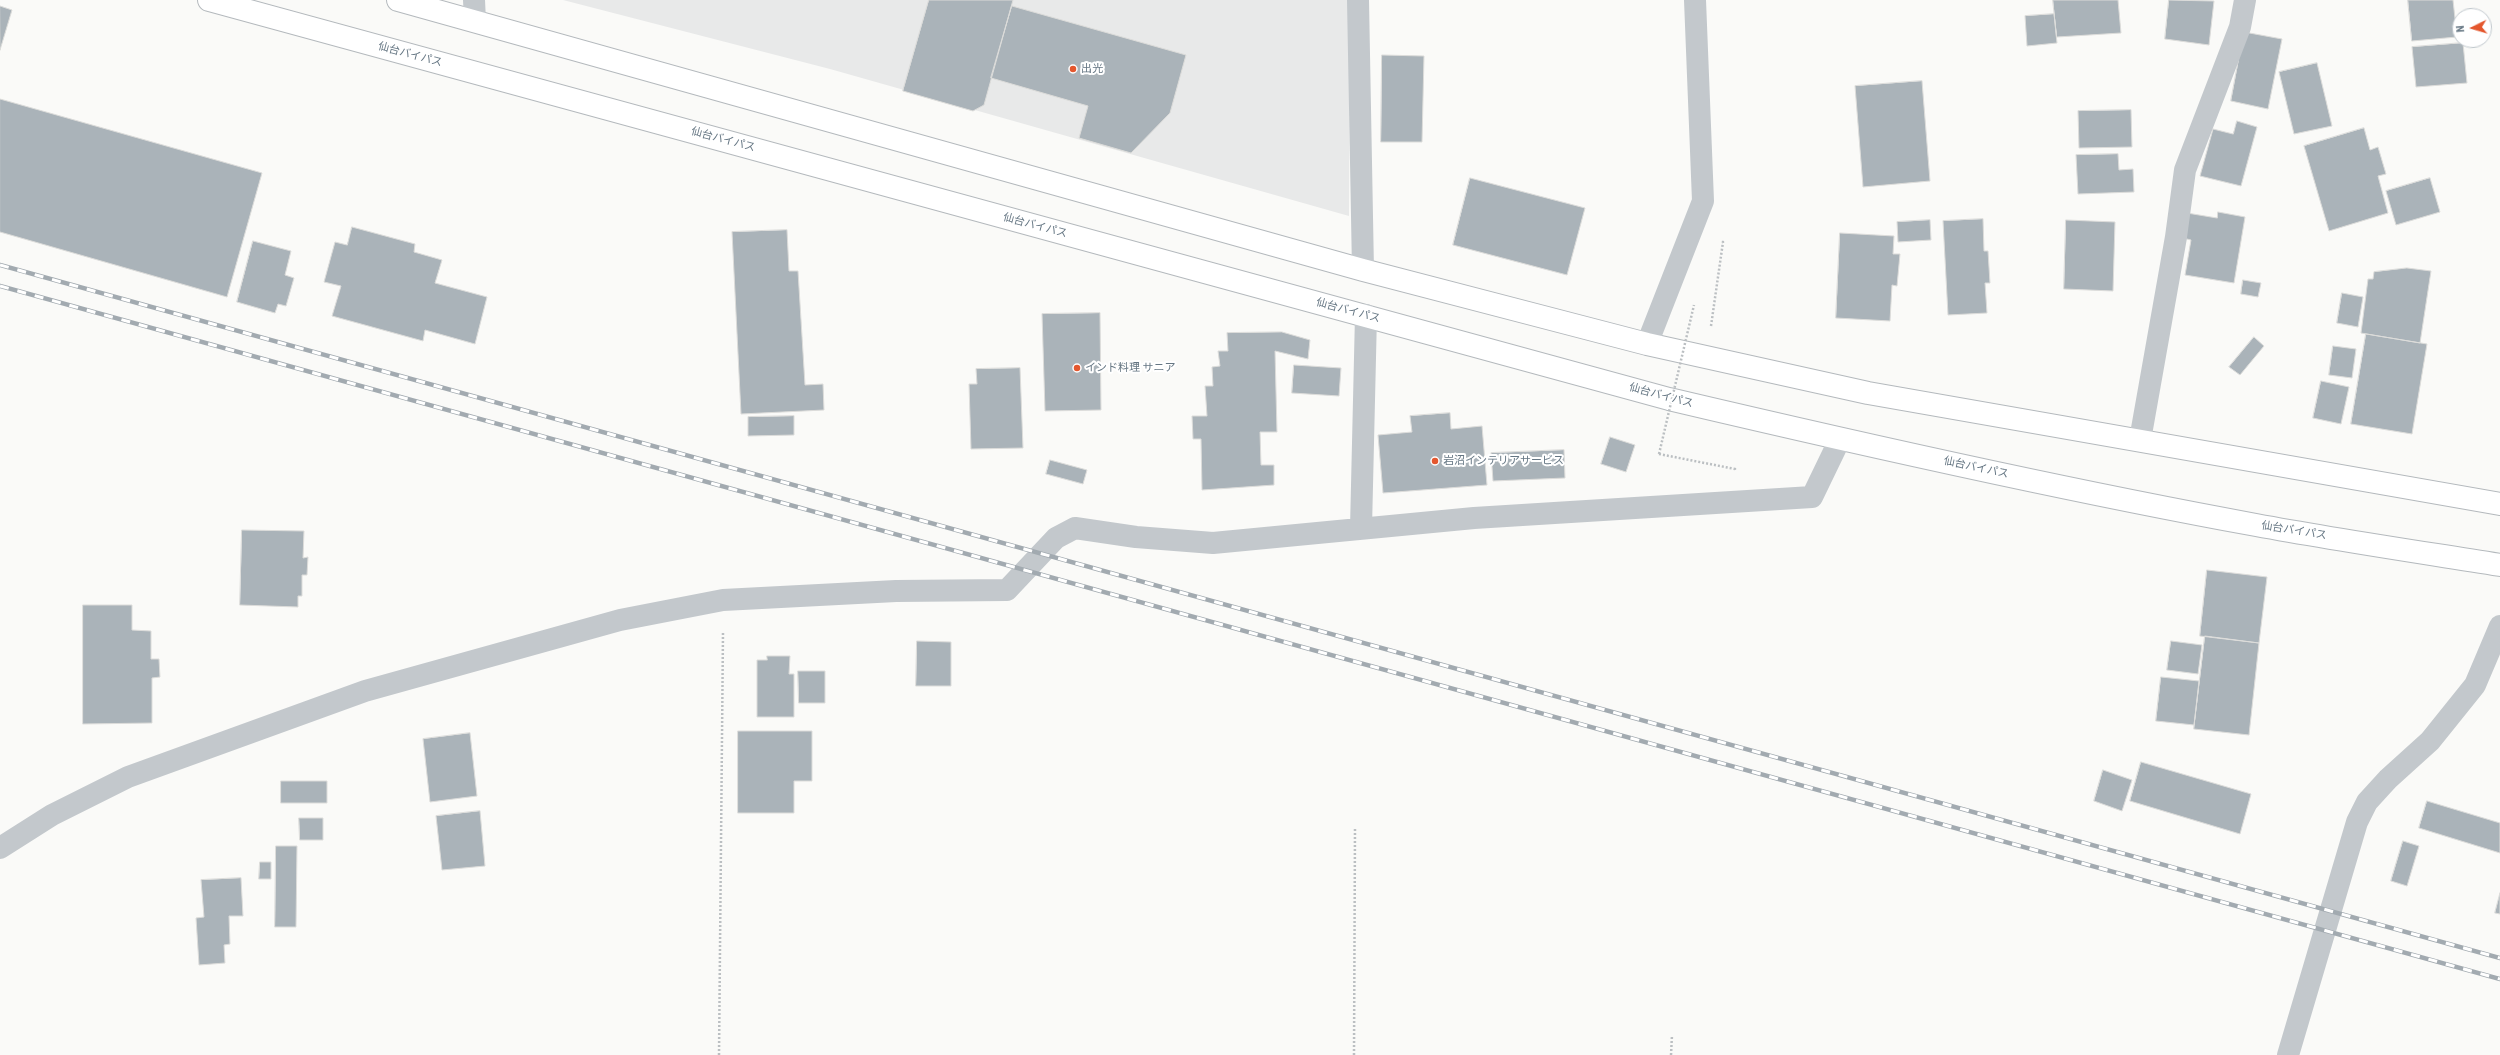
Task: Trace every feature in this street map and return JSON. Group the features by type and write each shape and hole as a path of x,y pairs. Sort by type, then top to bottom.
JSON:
{"highway":[{"name":"仙台バイパス","path":"209,0 1669,398 1840,439 2119,499 2258,525 2500,565"},
{"path":"398,0 474,10 1363,270 1646,344 1868,393 2500,504"}],"street":[{"path":"1358,0 1363,270"},
{"path":"1646,344 1703,201 1695,0"},
{"path":"2140,440 2176,237 2185,170 2240,27 2245,0"},
{"path":"1361,528 1366,315"},
{"path":"0,848 52,815 128,777 365,692 620,620 723,600 896,591 1006,590 1056,538 1075,528 1136,537 1213,543 1474,518 1812,497 1840,439"},
{"path":"2288,1055 2357,822 2367,802 2388,779 2430,741 2475,685 2500,626"}],"path":[{"path":"1659,454 1694,305"},
{"path":"1711,329 1714,306"},
{"path":"719,1055 723,600"},
{"path":"1354,1055 1355,828"},
{"path":"1671,1055 1672,1035"}],"shaded area":[{"path":"563,0 1350,0 1349,216 830,69"}],"building":[{"path":"929,0 1013,0 984,105 973,111 903,91"},
{"path":"2053,0 2118,0 2121,33 2057,37"},
{"path":"2169,0 2214,1 2209,45 2165,39"},
{"path":"2408,0 2453,0 2452,37 2412,41"},
{"path":"0,6 12,10 0,50"},
{"path":"1012,6 1186,55 1170,113 1131,153 1079,138 1088,106 991,78"},
{"path":"2054,14 2057,43 2027,46 2025,16"},
{"path":"2244,32 2282,39 2268,109 2231,101"},
{"path":"2452,44 2452,48 2464,48 2467,83 2416,87 2412,47"},
{"path":"1382,55 1424,56 1422,142 1381,142"},
{"path":"2317,63 2332,126 2294,134 2279,72"},
{"path":"1922,81 1930,181 1863,187 1855,86"},
{"path":"0,99 262,173 227,297 0,232"},
{"path":"2131,110 2132,147 2079,148 2078,111"},
{"path":"2237,121 2257,127 2241,186 2200,176 2213,129 2233,134"},
{"path":"2364,128 2370,150 2378,147 2386,174 2378,176 2388,213 2329,231 2304,146"},
{"path":"2118,154 2119,170 2133,169 2134,192 2078,194 2076,155"},
{"path":"1470,178 1585,208 1567,275 1453,245"},
{"path":"2430,178 2440,212 2396,225 2386,191"},
{"path":"2218,212 2245,217 2234,283 2185,275 2191,240 2183,238 2187,213 2217,218"},
{"path":"1983,219 1984,251 1988,251 1990,283 1985,283 1987,313 1948,315 1943,221"},
{"path":"1930,220 1931,240 1898,242 1897,222"},
{"path":"2066,220 2115,222 2113,291 2064,289"},
{"path":"352,227 415,244 414,252 442,260 435,283 487,297 475,344 425,330 423,341 332,316 341,286 324,282 335,242 347,245"},
{"path":"787,230 789,271 798,271 805,385 823,384 824,410 741,414 732,232"},
{"path":"1840,233 1894,236 1893,254 1900,254 1897,286 1892,285 1890,321 1836,318"},
{"path":"253,241 291,251 285,275 294,278 286,306 278,304 275,313 237,302"},
{"path":"2407,268 2431,271 2420,343 2361,333 2368,279 2373,279 2374,272"},
{"path":"2243,280 2261,283 2258,297 2241,294"},
{"path":"2342,293 2363,297 2358,327 2337,323"},
{"path":"1100,313 1101,410 1045,411 1042,314"},
{"path":"1282,332 1310,340 1308,359 1275,351 1277,432 1260,432 1261,465 1274,465 1274,485 1202,490 1201,439 1193,439 1192,416 1207,416 1205,386 1213,386 1212,367 1220,366 1218,351 1228,351 1227,333"},
{"path":"2366,334 2427,344 2412,434 2351,424"},
{"path":"2254,337 2264,346 2240,375 2229,367"},
{"path":"2333,346 2356,349 2352,378 2329,375"},
{"path":"1294,365 1341,368 1339,396 1292,393"},
{"path":"1020,368 1023,448 971,449 969,384 977,384 976,369"},
{"path":"2321,381 2349,387 2341,424 2313,418"},
{"path":"1450,413 1451,429 1482,426 1487,485 1383,493 1378,435 1412,432 1410,416"},
{"path":"794,416 794,435 748,436 748,417"},
{"path":"1610,437 1635,445 1626,472 1601,464"},
{"path":"1564,450 1565,478 1493,481 1491,453"},
{"path":"1050,460 1087,470 1083,484 1046,474"},
{"path":"242,530 304,531 303,558 308,557 307,575 302,575 302,596 298,596 298,607 240,605"},
{"path":"2207,570 2267,577 2259,643 2200,636"},
{"path":"83,605 132,605 132,630 151,631 151,659 159,659 160,677 152,678 152,723 83,724"},
{"path":"2205,636 2259,643 2249,735 2194,729"},
{"path":"917,641 951,642 951,686 916,686"},
{"path":"2171,641 2202,645 2198,674 2167,670"},
{"path":"767,656 790,656 789,674 794,674 794,717 757,717 757,660 767,660"},
{"path":"798,671 825,671 825,703 799,703"},
{"path":"2161,677 2199,681 2194,725 2156,721"},
{"path":"738,731 812,731 812,781 794,781 794,813 738,813"},
{"path":"470,733 477,796 430,802 423,739"},
{"path":"2141,762 2251,794 2240,834 2130,801"},
{"path":"2103,770 2132,780 2122,811 2094,801"},
{"path":"281,781 327,781 327,803 281,803"},
{"path":"2427,801 2500,823 2500,853 2419,828"},
{"path":"480,811 485,866 442,870 436,816"},
{"path":"299,818 323,818 323,840 300,840"},
{"path":"2403,841 2419,846 2407,886 2391,881"},
{"path":"276,846 297,846 296,927 275,927"},
{"path":"260,862 271,862 271,879 259,879"},
{"path":"241,878 243,916 229,916 230,944 224,945 225,963 199,965 196,918 204,917 201,880"},
{"path":"2500,893 2500,914 2495,913"}],"railway":[{"path":"0,265 2500,958"},
{"path":"0,286 2500,979"}],"place":[{"name":"出光","path":"1073,69"},
{"name":"インド料理 サニア","path":"1077,368"},
{"name":"岩沼インテリアサービス","path":"1435,461"}]}
